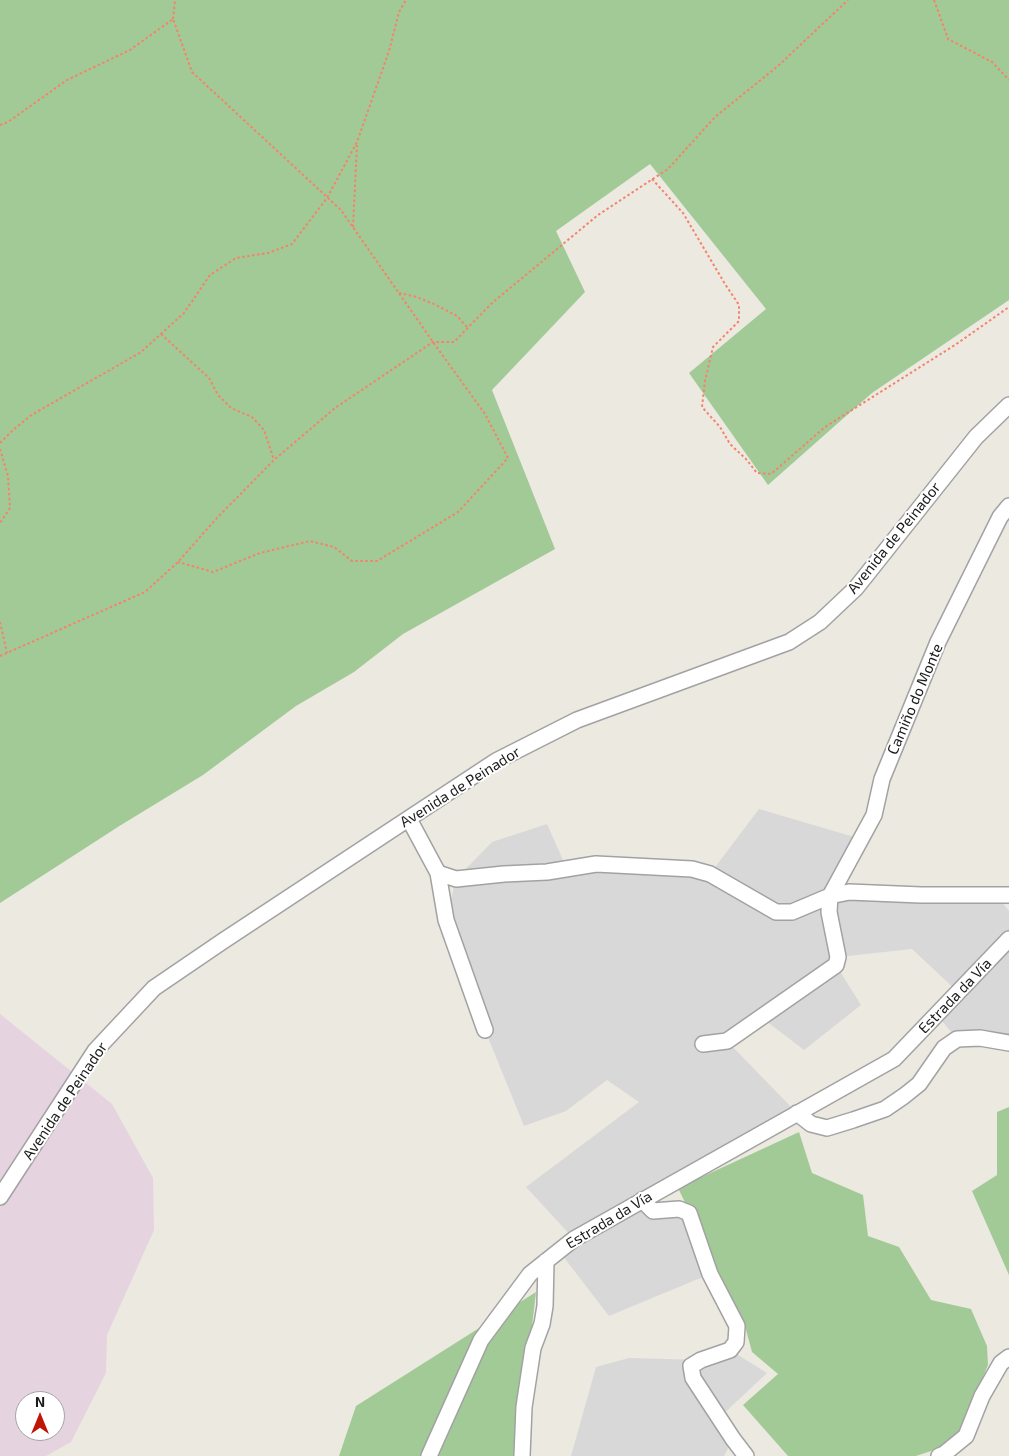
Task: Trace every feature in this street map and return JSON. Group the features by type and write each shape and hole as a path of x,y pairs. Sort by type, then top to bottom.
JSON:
{"street":[{"name":"Avenida de Peinador","path":"0,1197 96,1051 154,988 496,762 577,720 789,642 820,622 856,588 976,437 1009,405"},
{"name":"Camiño do Monte","path":"830,896 874,815 882,778 938,642 1000,517 1009,506"},
{"path":"409,819 438,873 446,920 485,1030"},
{"path":"438,873 456,879 547,872 596,864 692,870 710,874 776,912 792,912 830,896 849,892 921,895 1009,895"},
{"path":"703,1044 727,1041 836,965 838,957 829,912 830,896"},
{"name":"Estrada da Vía","path":"429,1456 481,1340 530,1274 574,1239 894,1059 1009,939"},
{"name":"Estrada da Vía","path":"797,1113 811,1124 827,1128 853,1120 886,1109 904,1096 919,1084 944,1048 957,1039 980,1038 1009,1043"},
{"path":"642,1200 653,1211 680,1209 689,1213 710,1274 736,1326 736,1342 730,1350 701,1360 691,1366 693,1378 746,1456"},
{"path":"522,1456 526,1398 533,1348 542,1324 545,1306 546,1261"},
{"path":"939,1456 966,1436 982,1396 1001,1363 1009,1356"}],"path":[{"path":"175,0 173,19 192,72 341,210 485,414 508,458 458,512 377,562 352,561 334,547 310,541 260,553 213,572 178,562"},
{"path":"0,444 30,416 141,352 184,313 210,275 236,258 268,253 292,244 327,198 357,142 389,51 399,12 406,0"},
{"path":"0,656 145,592 178,562 274,460 335,408 433,342 454,342 492,303 598,215 668,169 716,116 778,66 848,0"},
{"path":"934,0 948,40 992,62 1009,80"},
{"path":"0,125 8,122 67,80 130,50 173,19"},
{"path":"353,228 357,142"},
{"path":"652,179 683,213 724,284 739,305 739,321 713,347 702,407 720,427 730,444 757,472 771,474 826,426 955,345 1009,307"},
{"path":"399,293 417,297 436,305 457,316 467,327"},
{"path":"161,334 209,378 218,395 231,408 252,417 264,430 274,460"},
{"path":"0,449 8,476 10,508 0,523"},
{"path":"0,622 6,653"}],"shaded area":[{"path":"759,809 861,839 830,895 996,895 1009,911 1009,1043 957,1039 937,1015 958,992 912,949 838,957 836,965 861,1005 804,1050 761,1017 727,1041 797,1113 643,1200 653,1211 679,1209 710,1274 609,1316 559,1251 573,1238 526,1187 639,1102 607,1080 566,1111 524,1126 485,1030 446,920 456,879 492,842 547,824 567,869 710,874"},
{"path":"0,1014 112,1104 153,1178 154,1230 107,1335 106,1373 71,1442 46,1456 0,1456"},
{"path":"730,1350 767,1373 719,1418 733,1439 724,1456 571,1456 596,1367 629,1358 701,1360"}],"green space":[{"path":"0,0 1009,0 1009,300 872,393 768,485 689,373 766,309 650,164 556,231 585,292 492,390 555,549 403,634 354,672 296,706 203,775 0,903"},
{"path":"1009,1107 1009,1275 972,1191 997,1175 997,1112"},
{"path":"799,1132 812,1173 863,1195 868,1236 899,1247 931,1300 971,1309 987,1346 988,1365 961,1431 937,1449 916,1456 788,1456 743,1405 778,1374 752,1352 745,1326 678,1188"},
{"path":"536,1292 517,1456 339,1456 356,1406"}]}
